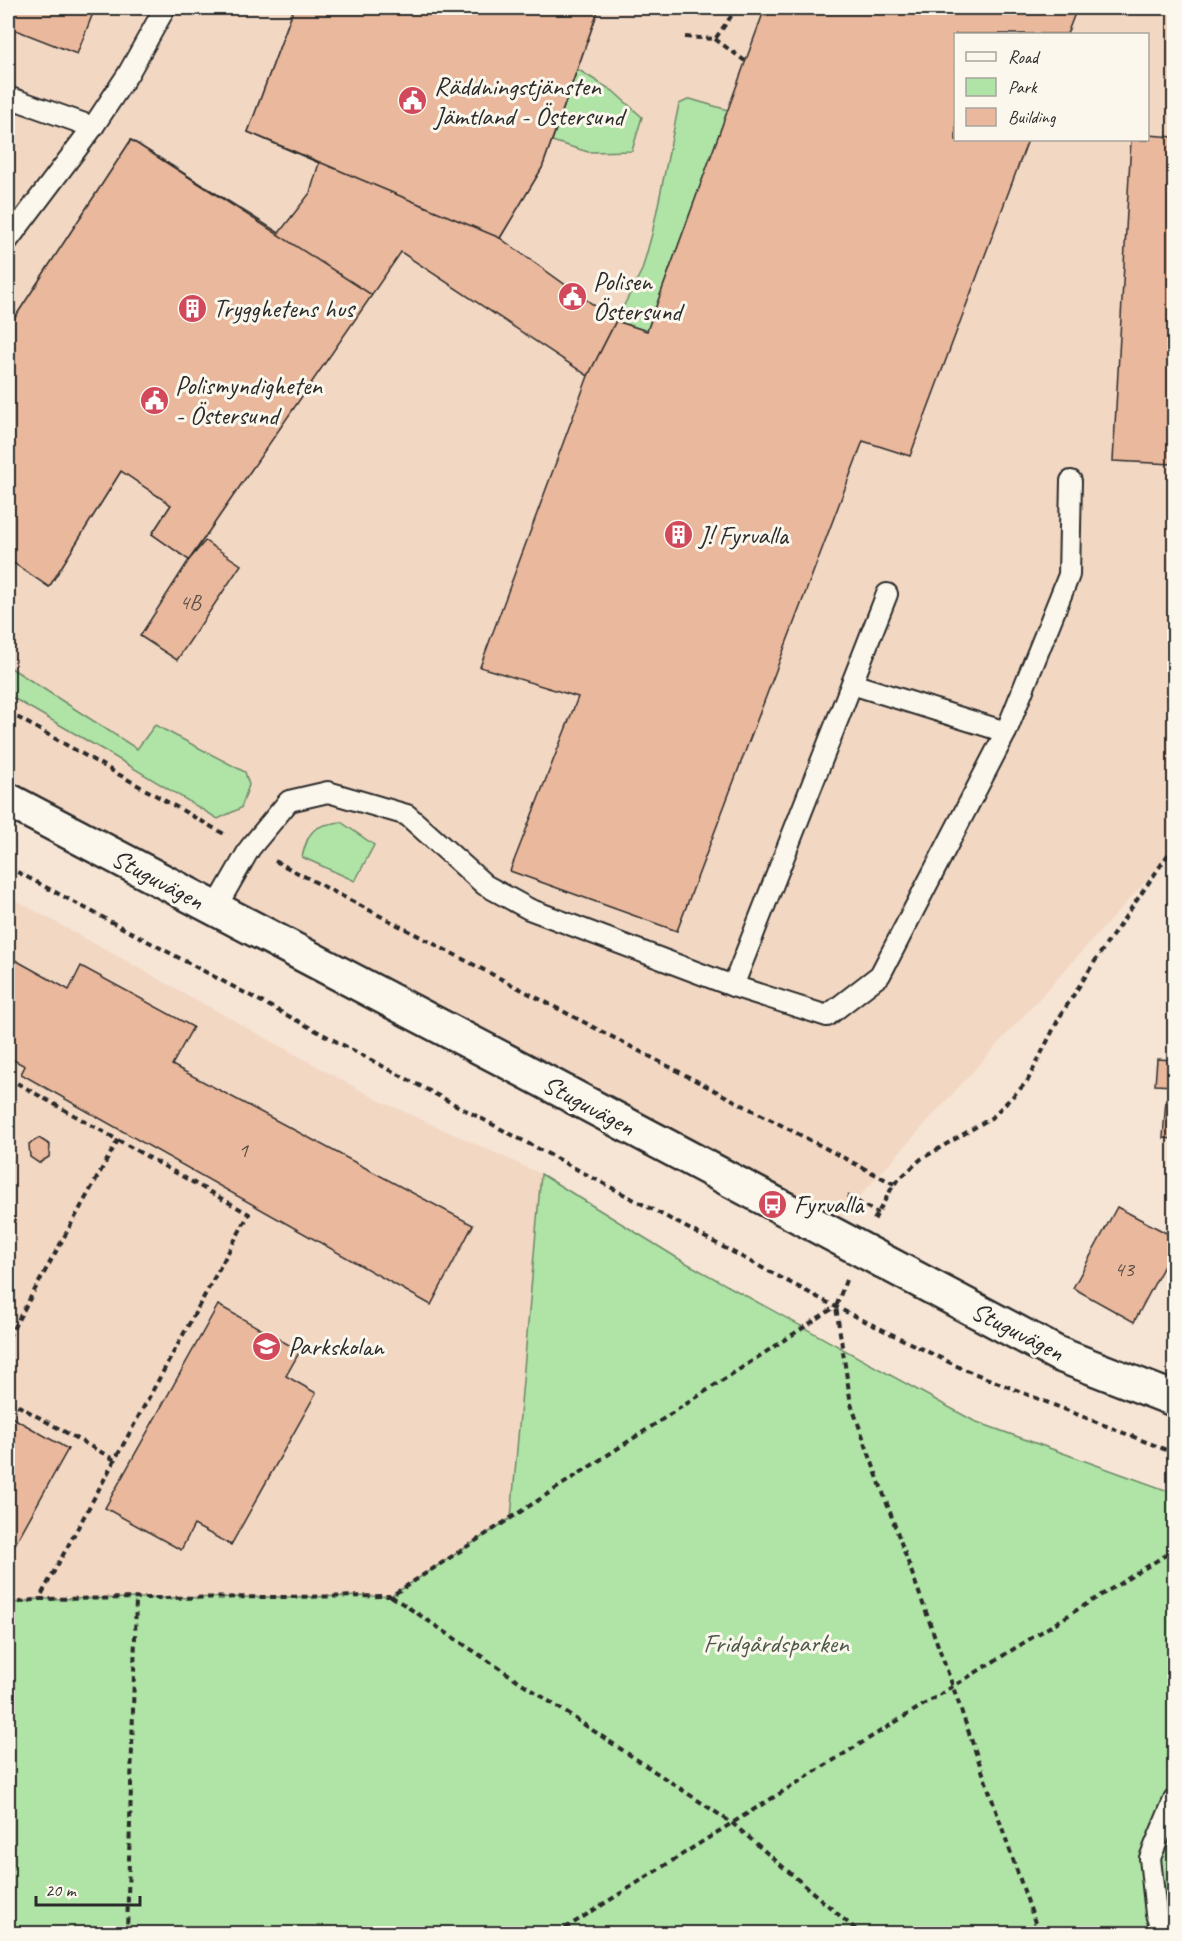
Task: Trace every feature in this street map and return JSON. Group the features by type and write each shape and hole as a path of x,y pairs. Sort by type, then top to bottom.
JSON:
{"main road":[{"name":"Stuguvägen","path":"8,800 1058,1354 1174,1399"}],"lane":[{"path":"8,240 93,127 128,74 165,8"},
{"path":"8,97 93,127"},
{"path":"215,909 250,848 289,801 328,792 407,815 485,885 529,909 733,986 827,1016 880,975 1006,732 1069,575 1071,481"},
{"path":"733,986 887,594"},
{"path":"852,684 1006,732"},
{"path":"1163,1934 1156,1914 1150,1858 1174,1800"}],"path":[{"path":"715,39 737,8"},
{"path":"685,37 715,39 746,61"},
{"path":"8,712 250,848 894,1184 921,1159 991,1118 1026,1082 1059,1018 1174,846"},
{"path":"8,867 836,1307 961,1368 1174,1453"},
{"path":"8,1078 249,1214 39,1599"},
{"path":"8,1338 118,1140"},
{"path":"847,1196 878,1213"},
{"path":"8,1604 39,1599 391,1596 836,1307"},
{"path":"836,1307 851,1404 1039,1934"},
{"path":"8,1400 115,1461"},
{"path":"556,1934 1174,1550"},
{"path":"391,1596 732,1823 861,1934"},
{"path":"127,1934 136,1599"}],"shaded area":[{"name":"Fyrvalla","path":"8,8 1174,8 1174,850 827,1232 8,800"},
{"name":"Parkskolan","path":"8,896 376,1099 541,1174 511,1518 391,1596 39,1599 8,1604"}],"green space":[{"path":"577,69 613,91 642,117 632,151 588,152 552,141"},
{"path":"690,99 728,110 647,331 616,321 642,270 652,234 679,104"},
{"path":"8,666 137,749 155,725 245,772 249,785 241,808 218,819 8,695"},
{"path":"341,822 374,845 355,881 302,857 307,840 318,827"},
{"name":"Fridgårdsparken","path":"541,1174 679,1259 974,1421 1174,1493 1174,1933 8,1933 8,1604 39,1599 391,1596 511,1518"}],"building":[{"path":"8,8 95,8 77,54 8,27"},
{"name":"Trygghetens hus","path":"294,8 599,8 542,168 500,238 616,321 588,376 401,252 189,560 152,534 171,505 121,471 49,587 8,559 8,328 131,140 279,233 310,193 319,163 248,132"},
{"name":"Räddningstjänsten Jämtland - Östersund","path":"294,8 599,8 542,168 500,238 248,132"},
{"name":"J! Fyrvalla","path":"765,8 1077,8 1067,33 954,33 954,141 1028,141 910,456 863,441 677,931 510,871 578,697 480,667 588,376 616,321 647,331"},
{"path":"1149,135 1174,137 1174,518 1170,518 1173,464 1113,461 1131,141 1149,141"},
{"name":"Polismyndigheten - Östersund","path":"131,140 372,295 189,560 152,534 171,505 121,471 49,587 8,559 8,328"},
{"path":"205,541 241,565 177,660 140,636 189,560"},
{"path":"8,956 69,990 81,966 193,1027 172,1065 473,1225 431,1305 21,1074 25,1066 8,1057"},
{"path":"1157,1059 1174,1060 1174,1086 1155,1085"},
{"path":"1166,1099 1174,1100 1174,1139 1163,1138"},
{"path":"39,1138 50,1145 49,1157 39,1163 30,1157 29,1144"},
{"path":"1117,1207 1174,1237 1174,1247 1134,1322 1073,1288"},
{"path":"218,1305 300,1351 286,1376 316,1393 231,1545 194,1525 181,1550 105,1508"},
{"path":"8,1415 68,1449 9,1555 8,1554"}],"place":[{"name":"Räddningstjänsten Jämtland - Östersund","path":"413,101"},
{"name":"Polisen Östersund","path":"572,296"},
{"name":"Trygghetens hus","path":"192,308"},
{"name":"Polismyndigheten - Östersund","path":"154,400"},
{"name":"J! Fyrvalla","path":"678,535"},
{"name":"Fyrvalla","path":"773,1204"},
{"name":"Parkskolan","path":"267,1346"}]}
